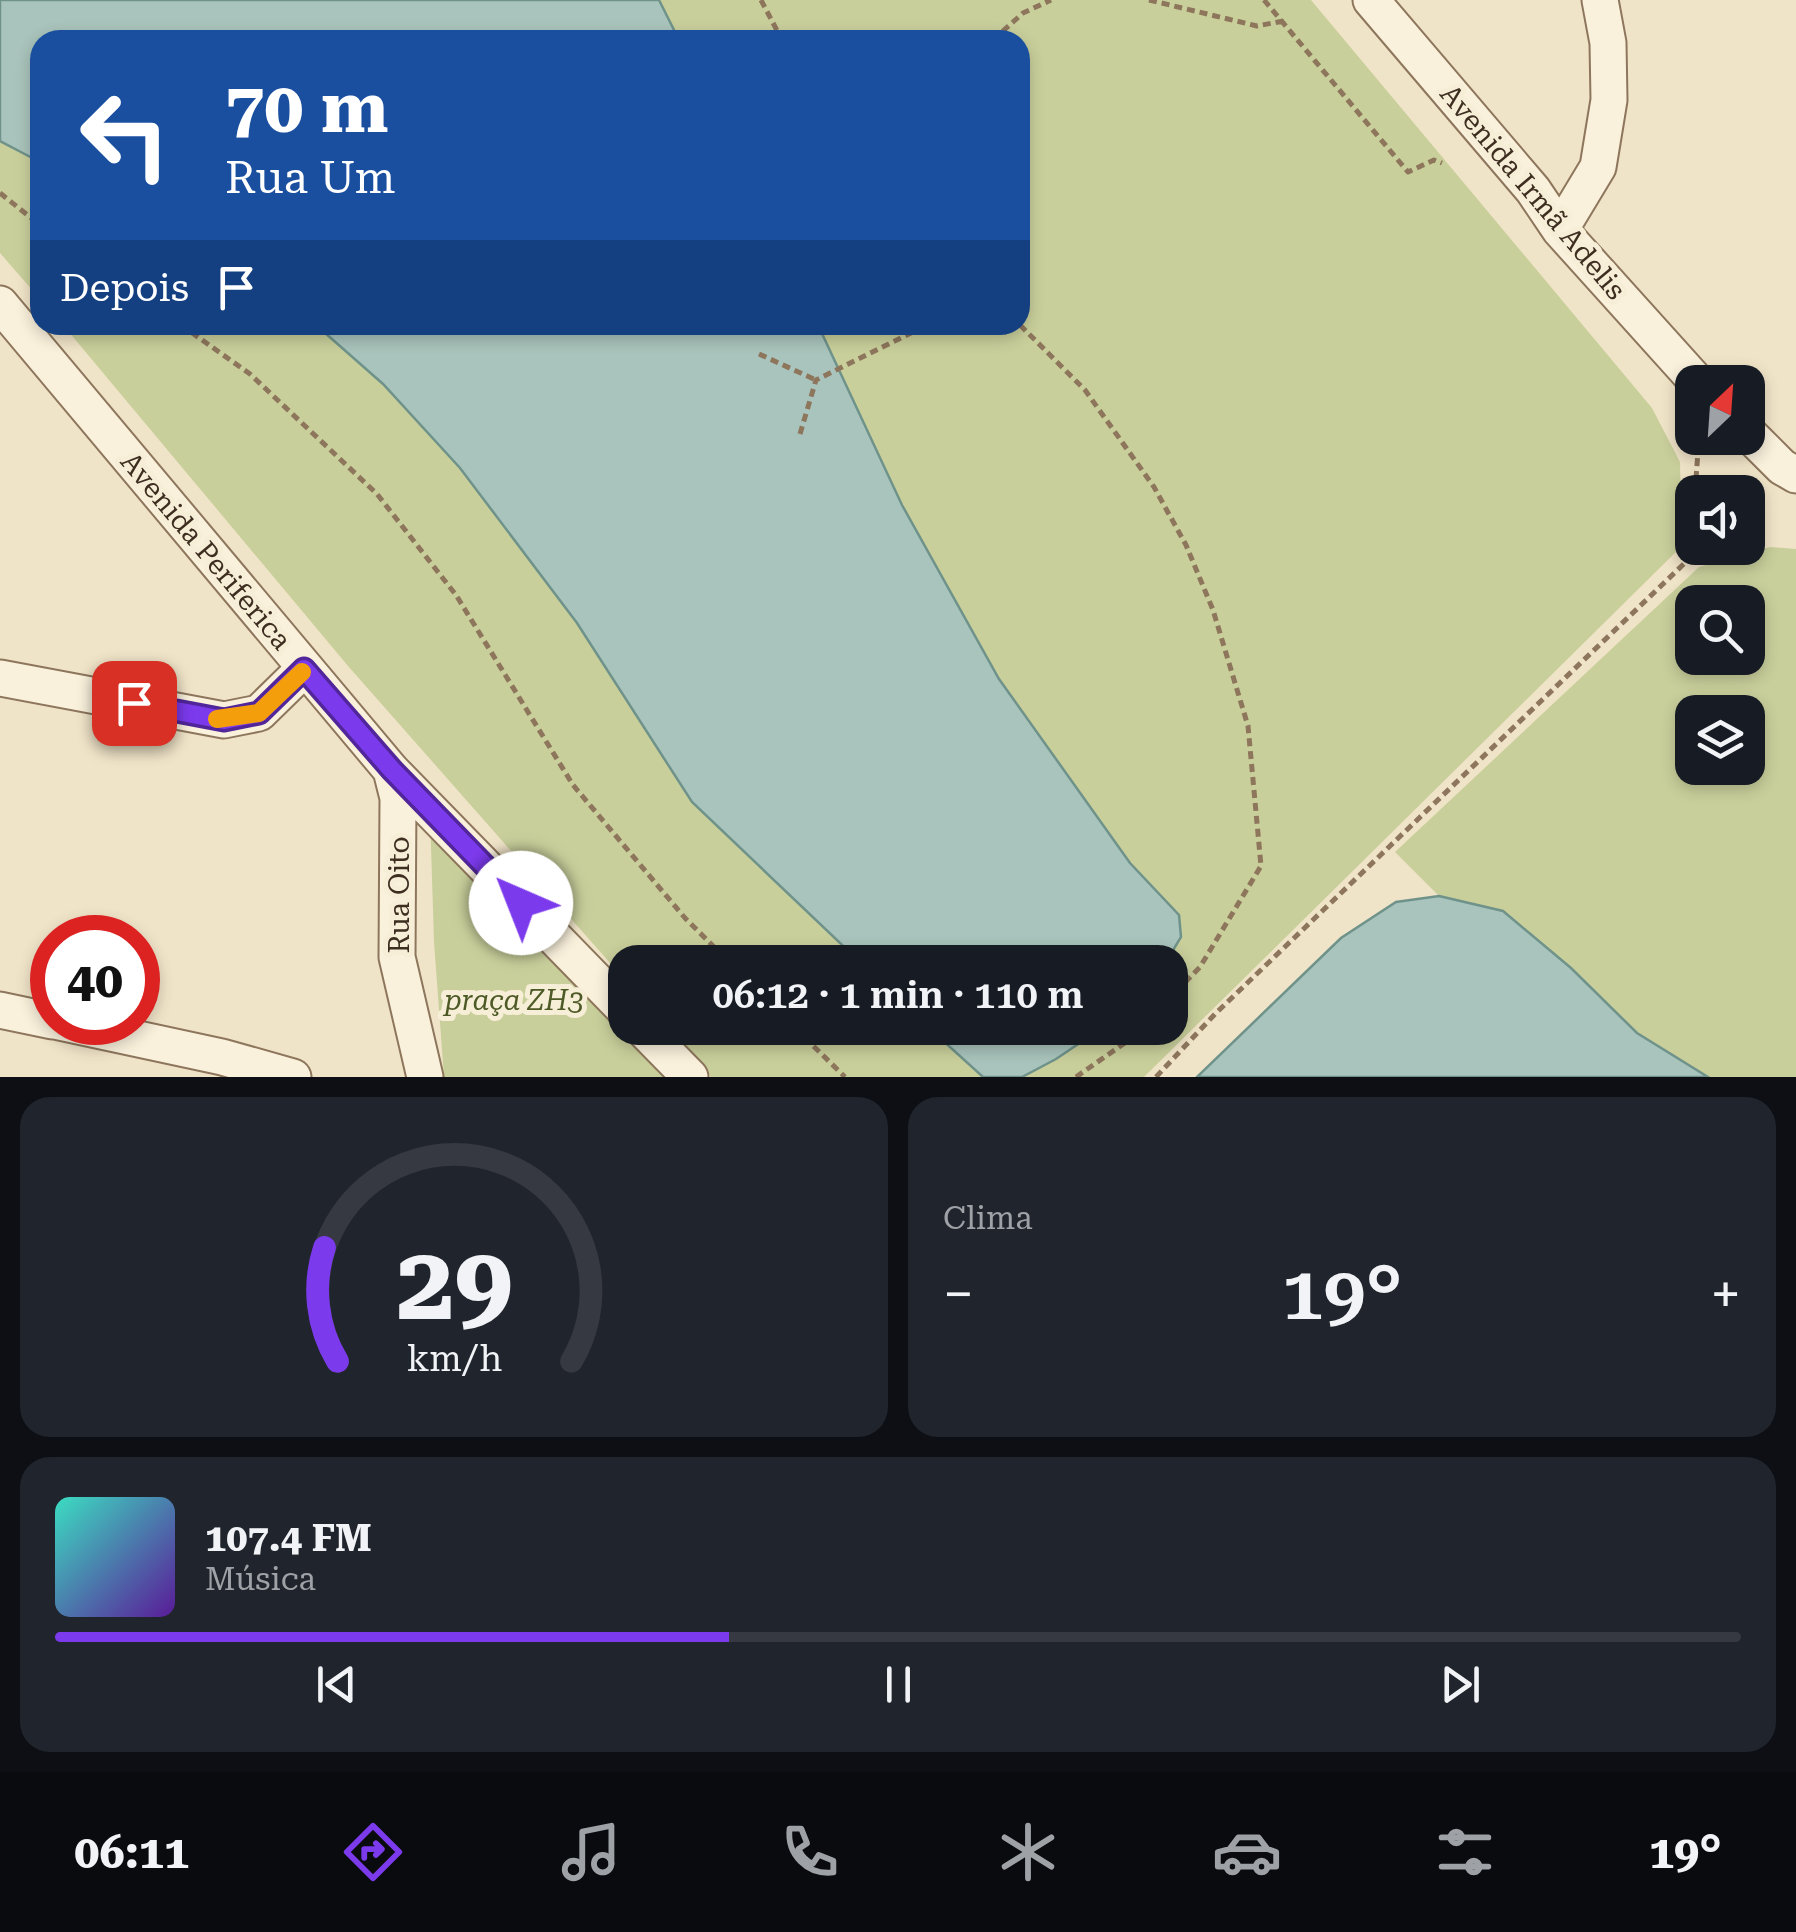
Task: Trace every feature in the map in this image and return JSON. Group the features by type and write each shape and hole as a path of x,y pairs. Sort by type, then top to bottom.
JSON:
{"street":[{"name":"Avenida Irmã Adelis","path":"1371,0 1533,190 1560,230 1682,365"},
{"path":"1560,230 1598,167 1609,100 1608,43 1600,0"},
{"name":"Avenida Periferica","path":"0,304 392,770 608,992"},
{"path":"1765,450 1796,475"},
{"path":"0,678 224,720 259,713 304,669"},
{"name":"Rua Oito","path":"392,770 398,798 396,956 425,1077"},
{"path":"0,1010 30,1016"},
{"path":"160,1044 293,1077"},
{"path":"659,1045 690,1077"}],"path":[{"path":"761,0 777,30"},
{"path":"1004,30 1023,13 1051,0"},
{"path":"1149,0 1258,26 1282,22"},
{"path":"1264,0 1408,172 1434,160 1442,164"},
{"path":"0,193 30,218"},
{"path":"195,335 250,374 378,494 456,595 573,785 684,918 712,945"},
{"path":"800,434 816,380 907,335"},
{"path":"1030,335 1084,390 1162,502 1186,545 1213,610 1248,726 1261,866 1200,967 1188,979"},
{"path":"759,354 816,380"},
{"path":"1156,1077 1244,986 1683,565"},
{"path":"813,1045 846,1077"},
{"path":"1076,1077 1122,1045"}],"green space":[{"path":"0,0 1311,0 1652,408 1680,462 1680,475 1675,475 1675,553 1188,1034 1188,945 608,945 608,961 348,666 71,335 1030,335 1030,30 30,30 30,288 0,253"},
{"path":"1765,548 1796,549 1796,1077 1708,1077 1637,1033 1571,968 1504,911 1439,896 1395,852 1675,590 1675,675 1765,675 1765,585 1680,585 1699,567 1765,565"},
{"name":"praça ZH3","path":"429,784 608,993 608,1045 652,1045 679,1077 444,1077 434,942"},
{"path":"682,1045 1176,1045 1144,1077 711,1077"}],"water":[{"path":"0,0 659,0 674,30 30,30 30,157 0,141"},
{"path":"327,335 823,335 902,505 999,679 1130,863 1179,915 1181,937 1176,945 842,945 692,802 577,623 460,468 383,384"},
{"path":"1439,896 1503,911 1571,968 1637,1033 1708,1077 1197,1077 1341,938 1396,902"},
{"path":"948,1045 1077,1045 1022,1077 983,1077"}],"slow traffic":[{"path":"217,719 259,713 302,672"}],"route":[{"path":"134,703 224,720 259,713 304,669 392,770 521,903"}]}
